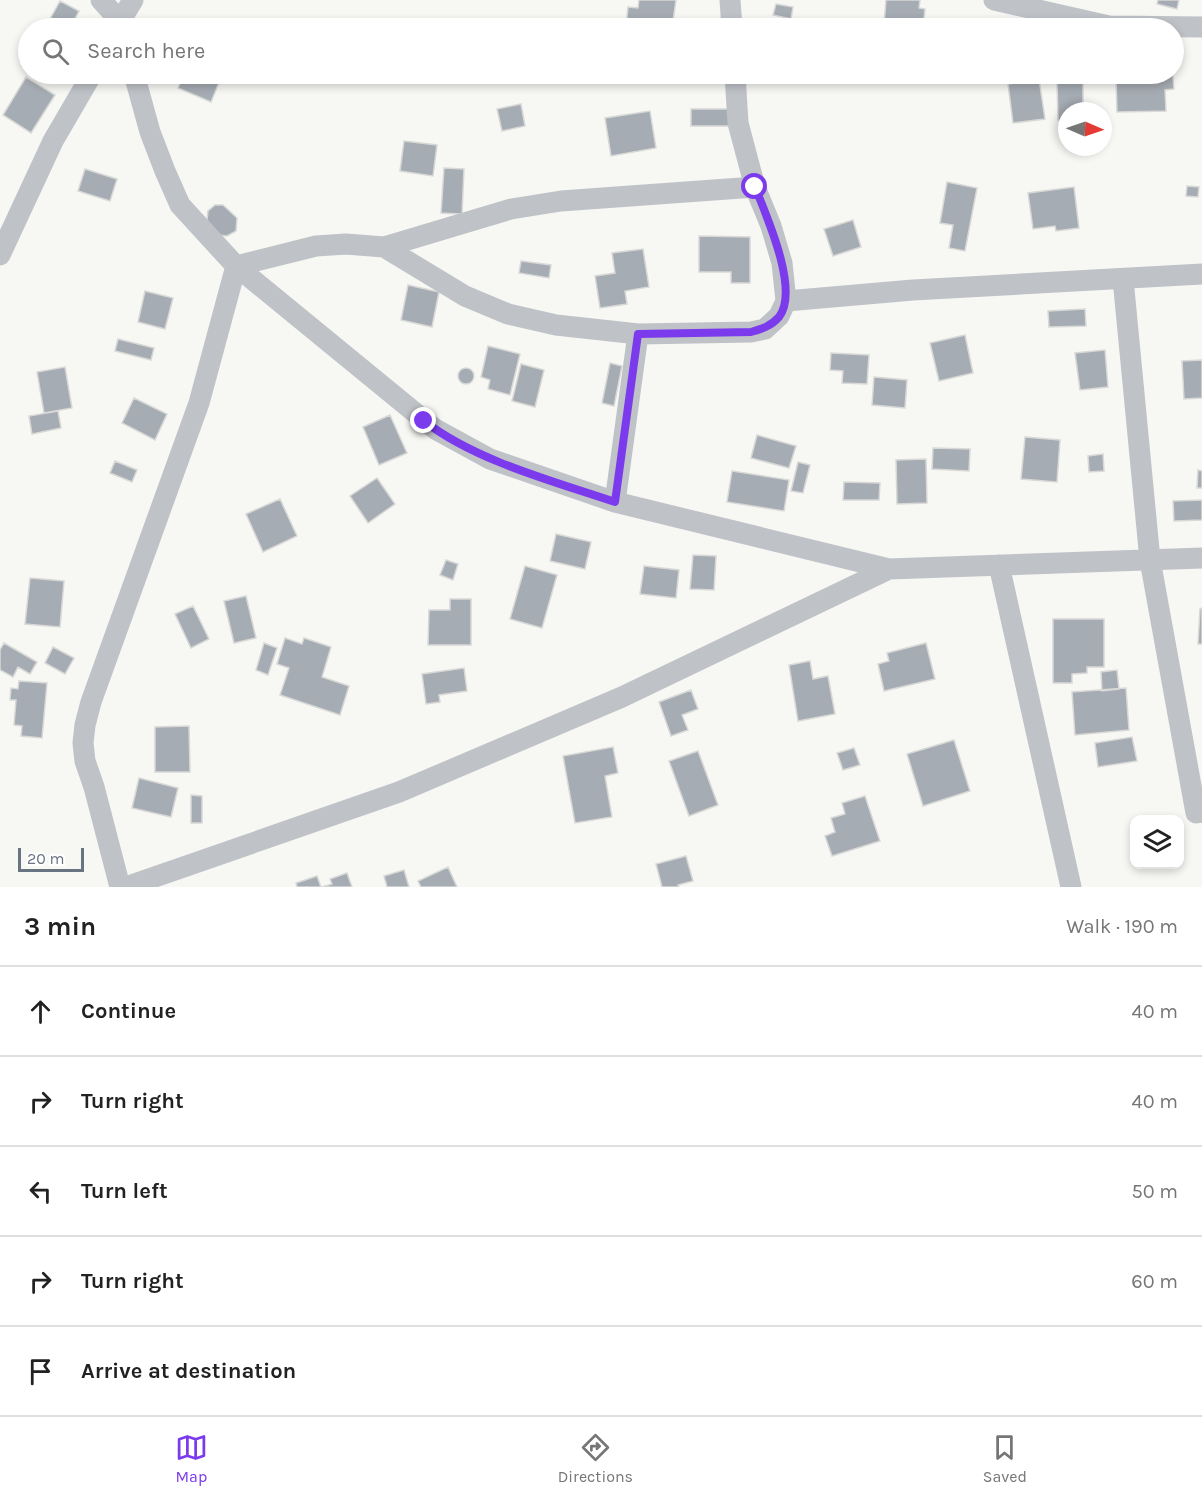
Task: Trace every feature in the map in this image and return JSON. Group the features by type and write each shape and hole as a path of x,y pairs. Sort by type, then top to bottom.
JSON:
{"street":[{"path":"101,0 113,18"},
{"path":"123,18 133,0"},
{"path":"730,0 731,18"},
{"path":"994,0 1073,18"},
{"path":"1184,27 1202,27"},
{"path":"3,244 53,141 86,84"},
{"path":"137,84 150,132 180,205 236,266 435,429 490,459 615,502 889,568 1202,558"},
{"path":"384,247 465,296 508,314 556,325 638,334 751,332 765,329 779,316 786,301 782,263 771,226 755,187 738,123 736,84"},
{"path":"236,266 316,246 346,244 384,247 511,209 561,201 755,187"},
{"path":"120,887 85,761 83,743 85,725 91,702 199,403 236,266"},
{"path":"786,301 913,290 1202,274"},
{"path":"1123,279 1150,560 1200,819"},
{"path":"615,502 638,334"},
{"path":"999,565 1071,887"},
{"path":"126,887 399,792 622,697 889,568"}],"building":[{"path":"639,0 676,0 673,18 627,18 628,7 638,8"},
{"path":"886,0 920,0 919,8 925,9 924,18 884,18"},
{"path":"1158,0 1179,0 1177,9 1157,4"},
{"path":"60,1 79,11 75,18 51,18"},
{"path":"776,4 793,7 791,18 773,15"},
{"path":"22,84 37,84 55,95 31,133 3,115"},
{"path":"180,84 218,84 211,102 178,88"},
{"path":"1008,84 1040,84 1045,119 1013,123"},
{"path":"1057,84 1083,84 1083,102 1058,102 1058,120"},
{"path":"1116,84 1174,84 1174,89 1165,90 1166,111 1117,112"},
{"path":"521,104 525,126 502,131 497,109"},
{"path":"691,109 732,109 732,126 691,126"},
{"path":"650,111 656,148 611,156 605,118"},
{"path":"404,141 437,145 433,176 400,171"},
{"path":"444,168 464,169 462,214 441,213"},
{"path":"85,169 117,179 110,201 78,191"},
{"path":"947,182 977,188 965,251 949,248 953,225 940,223"},
{"path":"1187,186 1199,187 1198,197 1186,196"},
{"path":"1074,187 1079,228 1056,231 1055,226 1033,229 1028,193"},
{"path":"215,205 223,205 237,218 236,231 227,236 218,235 207,220 208,211"},
{"path":"853,220 861,247 833,256 824,229"},
{"path":"699,236 750,237 750,283 731,283 731,272 699,272"},
{"path":"643,249 649,287 625,291 627,304 600,308 595,276 615,273 612,253"},
{"path":"521,261 551,265 549,278 519,273"},
{"path":"408,285 439,292 432,327 401,320"},
{"path":"145,291 173,298 165,329 138,322"},
{"path":"1085,309 1086,326 1049,327 1048,311"},
{"path":"965,335 973,373 939,381 930,343"},
{"path":"118,339 154,348 151,360 115,351"},
{"path":"488,346 520,354 510,395 488,389 490,380 481,377"},
{"path":"1105,350 1108,387 1080,390 1075,353"},
{"path":"831,353 869,355 867,384 842,383 843,371 830,370"},
{"path":"1202,360 1202,398 1184,399 1182,361"},
{"path":"610,363 622,366 614,406 602,403"},
{"path":"521,364 544,370 535,407 512,401"},
{"path":"65,367 72,408 44,413 37,372"},
{"path":"463,368 469,368 474,376 472,382 463,384 458,379 458,373"},
{"path":"874,377 907,380 905,408 872,405"},
{"path":"134,398 167,414 155,440 122,423"},
{"path":"58,411 61,428 32,434 29,416"},
{"path":"390,415 407,453 379,465 363,427"},
{"path":"757,435 796,446 789,468 751,458"},
{"path":"1025,437 1060,440 1057,482 1021,479"},
{"path":"933,448 970,449 969,471 932,469"},
{"path":"1103,454 1104,471 1089,472 1088,456"},
{"path":"926,459 927,503 897,504 896,460"},
{"path":"115,461 137,470 132,482 110,473"},
{"path":"798,462 810,465 803,493 791,491"},
{"path":"1198,470 1202,471 1202,488 1197,488"},
{"path":"732,471 789,480 784,511 727,502"},
{"path":"377,478 395,504 368,523 350,496"},
{"path":"844,482 880,483 879,500 843,500"},
{"path":"280,499 297,536 263,552 246,514"},
{"path":"1202,500 1202,520 1174,521 1173,501"},
{"path":"556,534 591,542 585,569 550,561"},
{"path":"693,555 716,556 714,590 690,589"},
{"path":"446,560 458,564 453,580 440,575"},
{"path":"525,566 557,575 542,628 510,619"},
{"path":"644,566 679,570 676,598 640,594"},
{"path":"30,578 64,581 60,627 25,624"},
{"path":"246,596 256,638 234,643 224,601"},
{"path":"450,599 471,599 471,645 428,645 429,610 450,610"},
{"path":"193,606 209,639 191,648 175,614"},
{"path":"1202,608 1202,644 1198,644 1200,609"},
{"path":"1053,619 1104,619 1104,667 1087,667 1087,673 1072,674 1072,683 1053,683"},
{"path":"285,638 302,644 304,638 331,647 322,677 349,686 340,715 280,695 289,668 277,664"},
{"path":"4,643 37,662 30,674 18,667 13,677 0,670 0,650"},
{"path":"264,643 277,648 268,675 256,670"},
{"path":"926,643 935,679 884,691 878,664 889,661 887,653"},
{"path":"53,647 74,658 65,674 45,663"},
{"path":"810,661 813,679 828,676 835,714 798,721 789,665"},
{"path":"464,668 467,691 439,695 440,702 426,704 422,674"},
{"path":"1117,670 1119,689 1102,691 1101,672"},
{"path":"19,681 47,683 42,738 21,736 22,726 14,725 16,700 10,700 11,688 18,689"},
{"path":"1126,688 1129,730 1075,735 1072,692"},
{"path":"691,690 698,709 682,715 688,730 671,736 659,702"},
{"path":"189,726 190,772 155,772 155,727"},
{"path":"1132,737 1137,761 1098,767 1095,743"},
{"path":"954,740 970,791 923,806 907,754"},
{"path":"613,747 618,773 605,776 612,817 575,823 563,756"},
{"path":"854,748 860,765 843,770 837,753"},
{"path":"698,751 718,805 689,816 669,761"},
{"path":"139,778 178,788 171,817 132,808"},
{"path":"191,795 202,796 202,823 191,823"},
{"path":"865,796 880,841 832,856 825,836 835,832 831,818 845,814 842,803"},
{"path":"686,856 693,881 678,885 679,887 662,887 656,864"},
{"path":"448,867 457,887 421,887 418,881"},
{"path":"404,870 409,887 387,887 384,876"},
{"path":"347,873 352,887 322,887 332,884 330,879"},
{"path":"317,876 321,887 297,887 296,883"}],"route":[{"path":"424,421 490,459 615,502 638,334 751,332 765,329 779,316 786,301 782,263 771,226 755,187"}]}
